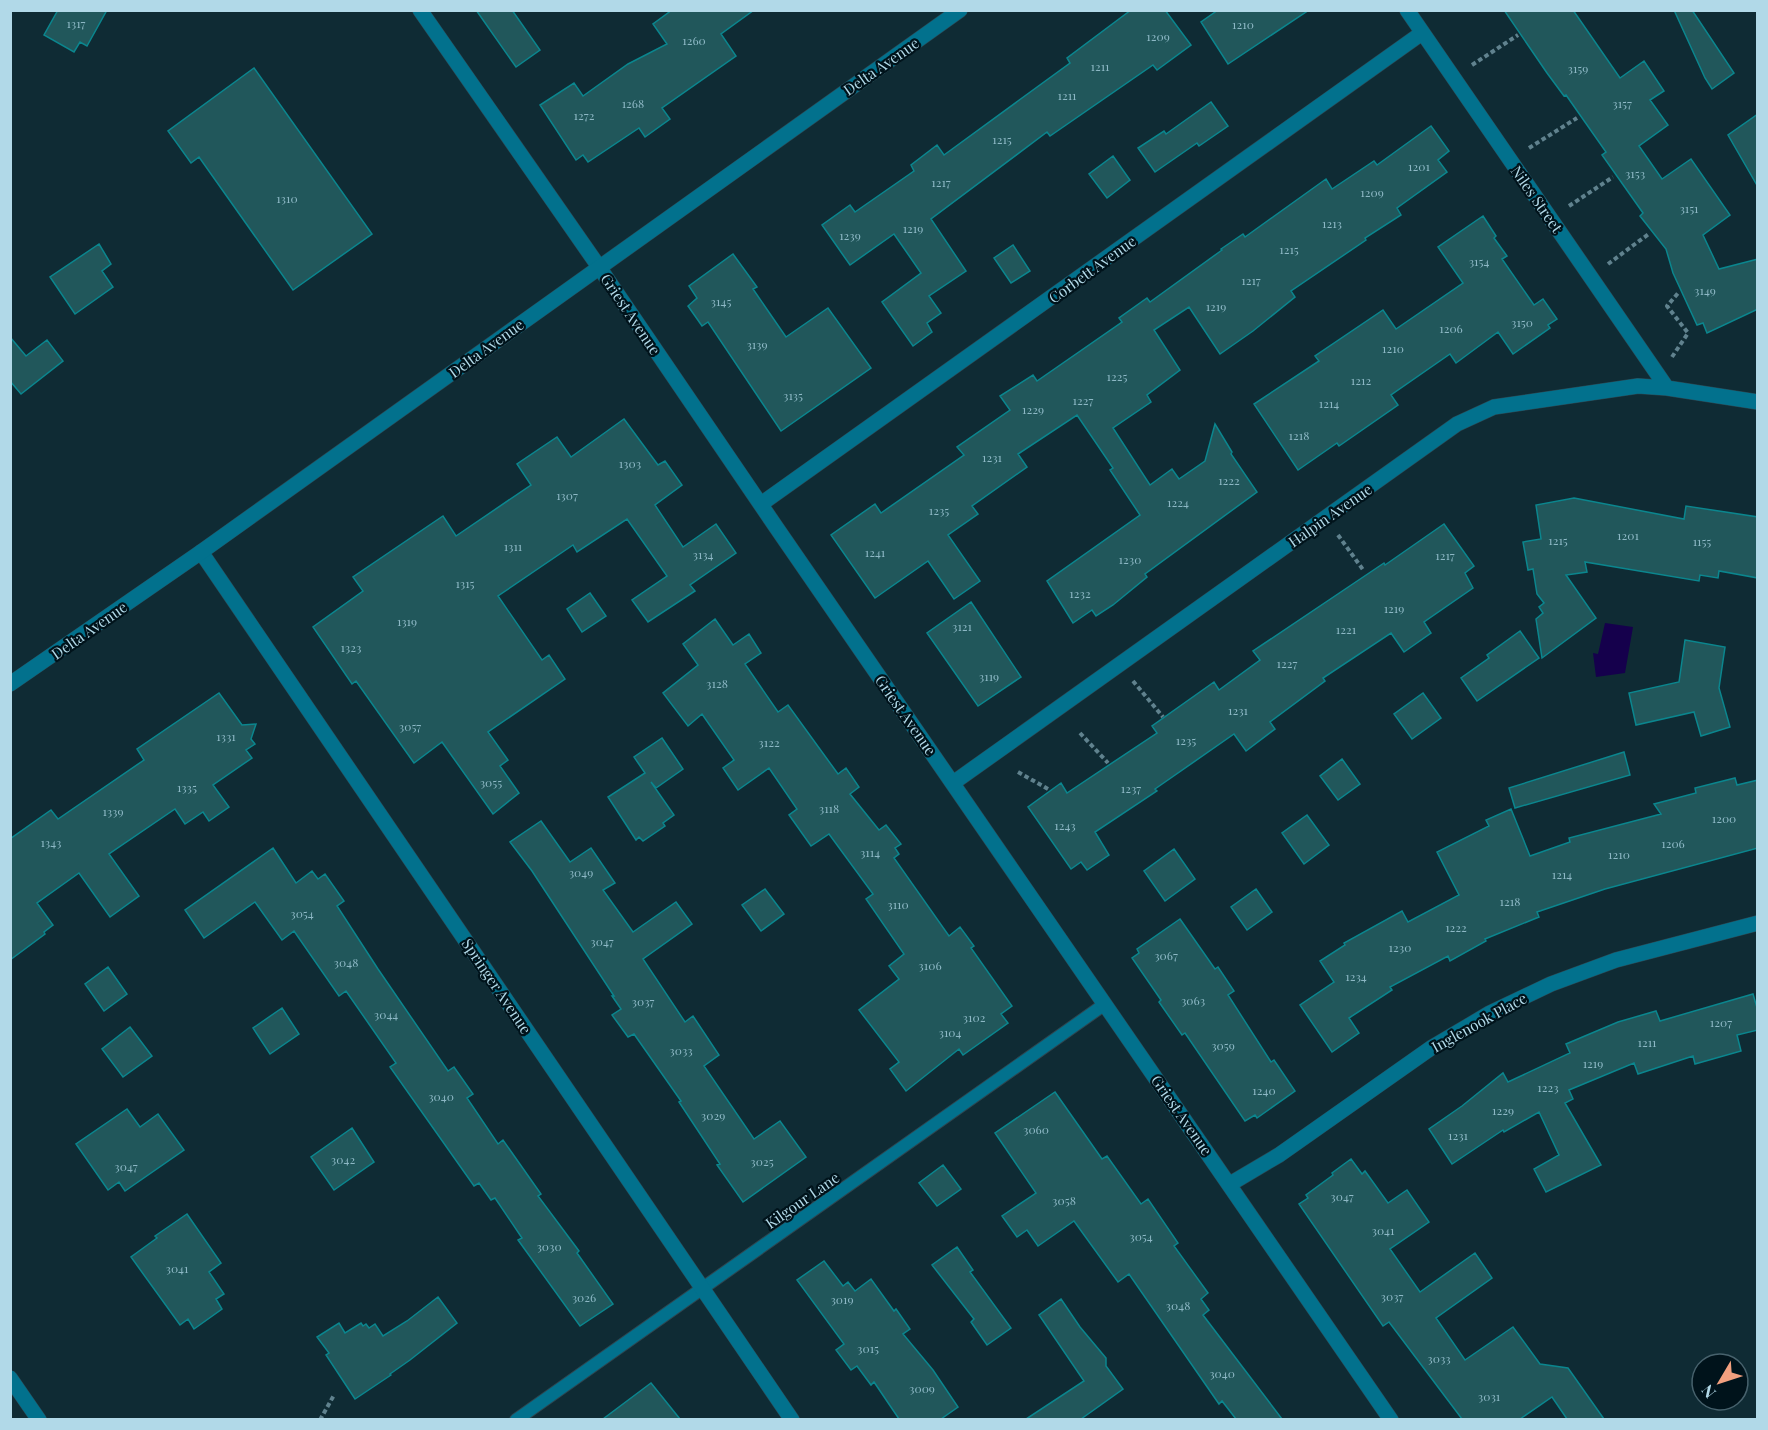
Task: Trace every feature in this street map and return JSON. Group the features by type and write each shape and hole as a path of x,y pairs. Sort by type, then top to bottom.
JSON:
{"street":[{"name":"Griest Avenue","path":"420,10 1391,1419"},
{"name":"Delta Avenue","path":"10,684 201,552 960,10"},
{"name":"Niles Street","path":"1407,10 1667,388"},
{"name":"Corbett Avenue","path":"761,504 1422,33"},
{"name":"Halpin Avenue","path":"953,783 1457,424 1494,407 1638,386 1667,388 1758,402"},
{"name":"Springer Avenue","path":"201,552 792,1419"},
{"name":"Inglenook Place","path":"1230,1184 1279,1155 1431,1048 1490,1013 1551,984 1616,960 1758,922"},
{"path":"10,1378 39,1419"}],"lane":[{"name":"Kilgour Lane","path":"516,1419 1105,1005"}],"path":[{"path":"1471,66 1518,35"},
{"path":"1528,148 1577,118"},
{"path":"1568,206 1613,177"},
{"path":"1607,264 1650,233"},
{"path":"1671,357 1688,333 1667,306 1679,292"},
{"path":"1326,518 1364,571"},
{"path":"1120,664 1163,717"},
{"path":"1080,733 1108,763"},
{"path":"1018,772 1048,789"},
{"path":"320,1419 334,1395"}],"shaded area":[{"path":"1605,623 1633,627 1625,673 1596,677 1593,653 1598,654"}],"building":[{"path":"58,10 107,10 87,46 80,42 74,52 44,35"},
{"path":"476,10 512,10 540,50 516,67"},
{"path":"672,10 754,10 721,34 736,56 662,108 670,119 645,137 639,128 588,162 583,155 576,160 540,105 574,83 583,96 628,64 667,44 653,24"},
{"path":"1131,10 1165,10 1191,45 1157,70 1153,65 1050,136 1047,132 931,219 966,271 929,296 941,313 927,323 932,332 913,346 882,302 921,273 894,234 850,265 822,225 850,205 855,212 914,171 911,165 937,145 944,155 1070,63 1067,58"},
{"path":"1218,10 1309,10 1228,64 1201,22"},
{"path":"1504,10 1573,10 1620,78 1644,61 1664,91 1650,100 1668,125 1639,146 1662,179 1691,159 1730,215 1703,235 1719,269 1758,259 1758,309 1707,333 1703,323 1697,325 1673,273 1666,249 1640,216 1643,213 1602,155 1606,152 1566,95 1564,96 1547,73"},
{"path":"1674,10 1692,10 1734,73 1712,89 1705,78"},
{"path":"254,68 372,234 293,290 199,157 191,163 168,131"},
{"path":"1211,102 1228,126 1199,146 1197,143 1155,172 1138,148 1164,131 1166,134"},
{"path":"1758,114 1758,187 1728,135"},
{"path":"1431,126 1449,151 1438,160 1447,172 1397,208 1401,215 1291,291 1295,297 1253,331 1220,354 1189,307 1154,330 1180,370 1147,395 1151,402 1113,428 1150,485 1172,469 1179,479 1205,461 1215,424 1232,452 1231,454 1257,492 1145,574 1147,577 1113,605 1096,616 1092,610 1073,623 1047,581 1140,515 1110,470 1113,468 1077,415 1018,454 1027,467 972,506 978,514 948,535 980,581 954,599 928,561 875,598 831,535 875,504 881,513 964,455 957,447 1010,410 1000,396 1033,375 1037,381 1122,322 1119,318 1147,298 1150,302 1221,249 1243,234 1245,237 1326,179 1332,189 1374,161 1377,165"},
{"path":"1113,156 1130,180 1107,198 1089,174"},
{"path":"1483,216 1496,236 1494,238 1507,256 1502,259 1534,305 1543,299 1557,319 1548,325 1550,328 1513,354 1498,332 1456,363 1450,354 1391,395 1398,405 1339,446 1337,443 1298,470 1254,404 1319,361 1315,356 1383,310 1396,329 1463,283 1438,247"},
{"path":"99,244 111,264 102,271 113,287 75,314 50,277"},
{"path":"1013,245 1030,271 1011,283 994,258"},
{"path":"733,254 757,287 753,289 786,337 828,308 871,368 781,431 708,322 702,326 688,306 697,298 689,286"},
{"path":"10,337 26,356 47,340 63,361 21,394 10,381"},
{"path":"624,419 658,465 665,461 682,485 655,505 683,547 716,524 736,553 690,585 695,591 648,622 632,600 667,576 627,519 577,552 573,545 498,596 542,660 549,655 565,679 488,732 508,760 500,766 519,793 493,814 442,742 414,763 356,681 352,684 313,627 363,591 353,577 443,516 456,536 531,485 517,464 557,437 571,457"},
{"path":"1574,498 1684,519 1686,506 1758,517 1758,578 1719,571 1718,578 1700,575 1699,581 1585,562 1587,572 1566,575 1596,618 1542,658 1536,619 1543,613 1539,607 1544,603 1537,594 1533,569 1528,570 1523,542 1541,539 1536,505"},
{"path":"1444,524 1474,566 1465,573 1473,588 1424,622 1431,633 1404,652 1391,633 1323,678 1325,681 1270,722 1275,729 1246,751 1234,734 1155,789 1157,791 1095,832 1109,855 1087,870 1081,862 1071,869 1028,807 1061,783 1067,793 1157,733 1152,726 1214,682 1219,690 1260,660 1253,651"},
{"path":"590,593 606,616 582,632 567,609"},
{"path":"971,602 1021,677 978,706 927,633"},
{"path":"715,619 733,645 749,634 761,653 745,664 778,712 788,705 838,774 846,768 859,787 850,794 879,830 886,825 901,844 895,848 899,854 894,858 949,936 960,927 974,946 971,948 1012,1006 1001,1014 1008,1023 963,1055 959,1049 906,1091 890,1069 899,1062 859,1010 899,979 889,966 904,954 866,899 873,894 829,834 811,846 789,815 797,809 769,768 738,790 723,768 734,760 702,714 688,726 663,693 698,665 683,644"},
{"path":"1520,631 1539,658 1477,701 1461,678 1489,658 1487,655"},
{"path":"1685,640 1725,647 1719,688 1730,727 1701,736 1694,712 1636,725 1629,693 1679,682"},
{"path":"219,693 242,725 256,724 251,739 255,744 246,750 252,758 213,785 229,807 209,821 203,812 185,824 175,809 109,854 139,896 110,917 79,873 37,903 53,925 44,932 45,934 10,960 10,839 51,810 58,819 144,760 137,749"},
{"path":"1423,693 1441,718 1412,739 1394,714"},
{"path":"662,738 683,769 656,788 651,782 674,815 663,823 665,826 643,841 639,837 636,840 608,797 645,773 634,757"},
{"path":"1624,752 1630,775 1515,808 1509,788"},
{"path":"1342,759 1360,784 1338,800 1320,776"},
{"path":"1735,778 1737,785 1758,780 1758,848 1605,889 1537,912 1539,917 1485,939 1486,941 1450,961 1448,956 1390,987 1392,990 1349,1018 1359,1033 1332,1052 1300,1005 1334,982 1320,961 1345,945 1344,943 1402,911 1408,922 1459,895 1437,852 1489,826 1486,820 1511,809 1530,856 1570,842 1569,838 1661,814 1654,804 1696,793 1695,788"},
{"path":"1307,815 1329,845 1304,864 1282,833"},
{"path":"541,821 570,862 591,848 615,883 603,890 633,932 676,902 692,924 643,959 685,1022 693,1016 719,1055 704,1066 754,1139 780,1121 806,1157 743,1202 717,1165 720,1164 679,1102 681,1101 634,1034 628,1037 612,1015 621,1009 612,996 614,996 532,871 510,842"},
{"path":"273,848 296,883 312,871 318,879 325,874 344,901 337,906 378,969 448,1071 454,1067 473,1094 467,1098 498,1144 503,1140 541,1194 538,1196 579,1251 577,1253 613,1304 580,1326 518,1240 522,1238 495,1198 491,1200 479,1183 474,1186 390,1067 396,1063 346,991 339,996 294,931 282,940 255,902 204,938 185,910"},
{"path":"1174,849 1195,879 1165,901 1144,871"},
{"path":"765,889 784,914 761,931 742,905"},
{"path":"1256,889 1272,912 1247,930 1231,907"},
{"path":"1180,919 1215,969 1218,967 1234,991 1228,995 1271,1062 1274,1060 1295,1091 1257,1118 1255,1115 1245,1121 1185,1033 1182,1035 1159,1002 1161,1000 1132,958 1139,953 1137,949"},
{"path":"108,967 127,994 104,1011 85,984"},
{"path":"1753,994 1758,1011 1758,1030 1737,1035 1741,1051 1695,1064 1693,1056 1638,1074 1634,1063 1569,1090 1573,1099 1565,1103 1601,1165 1546,1192 1534,1169 1559,1155 1539,1112 1504,1132 1503,1130 1452,1164 1429,1129 1503,1073 1508,1082 1570,1053 1566,1044 1618,1022 1656,1011 1660,1021"},
{"path":"282,1008 299,1034 270,1054 253,1028"},
{"path":"130,1027 152,1056 123,1077 102,1049"},
{"path":"1055,1092 1102,1159 1107,1156 1141,1204 1148,1199 1178,1243 1174,1246 1208,1293 1201,1299 1209,1310 1203,1315 1282,1419 1236,1419 1222,1401 1219,1404 1129,1274 1118,1282 1074,1221 1038,1246 1027,1230 1017,1237 1002,1216 1036,1193 995,1133"},
{"path":"127,1109 140,1127 158,1114 184,1150 125,1191 119,1182 108,1190 76,1144"},
{"path":"352,1128 374,1162 334,1190 311,1157"},
{"path":"1351,1159 1362,1174 1365,1171 1388,1203 1407,1190 1429,1222 1390,1249 1420,1292 1475,1253 1492,1278 1436,1318 1465,1360 1513,1327 1540,1364 1568,1368 1604,1419 1567,1419 1552,1397 1520,1419 1462,1419 1389,1322 1383,1326 1299,1204 1308,1198 1306,1195"},
{"path":"943,1165 961,1189 937,1206 919,1183"},
{"path":"187,1214 221,1263 209,1272 224,1294 216,1299 222,1309 194,1329 188,1319 180,1325 131,1257 157,1238 155,1236"},
{"path":"957,1247 973,1270 970,1272 1011,1328 987,1345 971,1322 974,1319 932,1265"},
{"path":"824,1261 843,1286 848,1282 855,1291 871,1279 910,1329 903,1334 933,1370 958,1407 941,1419 899,1419 874,1382 871,1385 857,1366 851,1370 836,1350 844,1344 797,1280"},
{"path":"438,1297 457,1323 391,1375 355,1399 326,1355 329,1353 317,1337 339,1323 345,1333 361,1323 363,1326 366,1324 369,1328 375,1324 383,1336"},
{"path":"1061,1299 1080,1327 1106,1358 1106,1366 1123,1389 1081,1419 1026,1419 1084,1381 1039,1315"},
{"path":"651,1383 680,1419 603,1419"}]}
